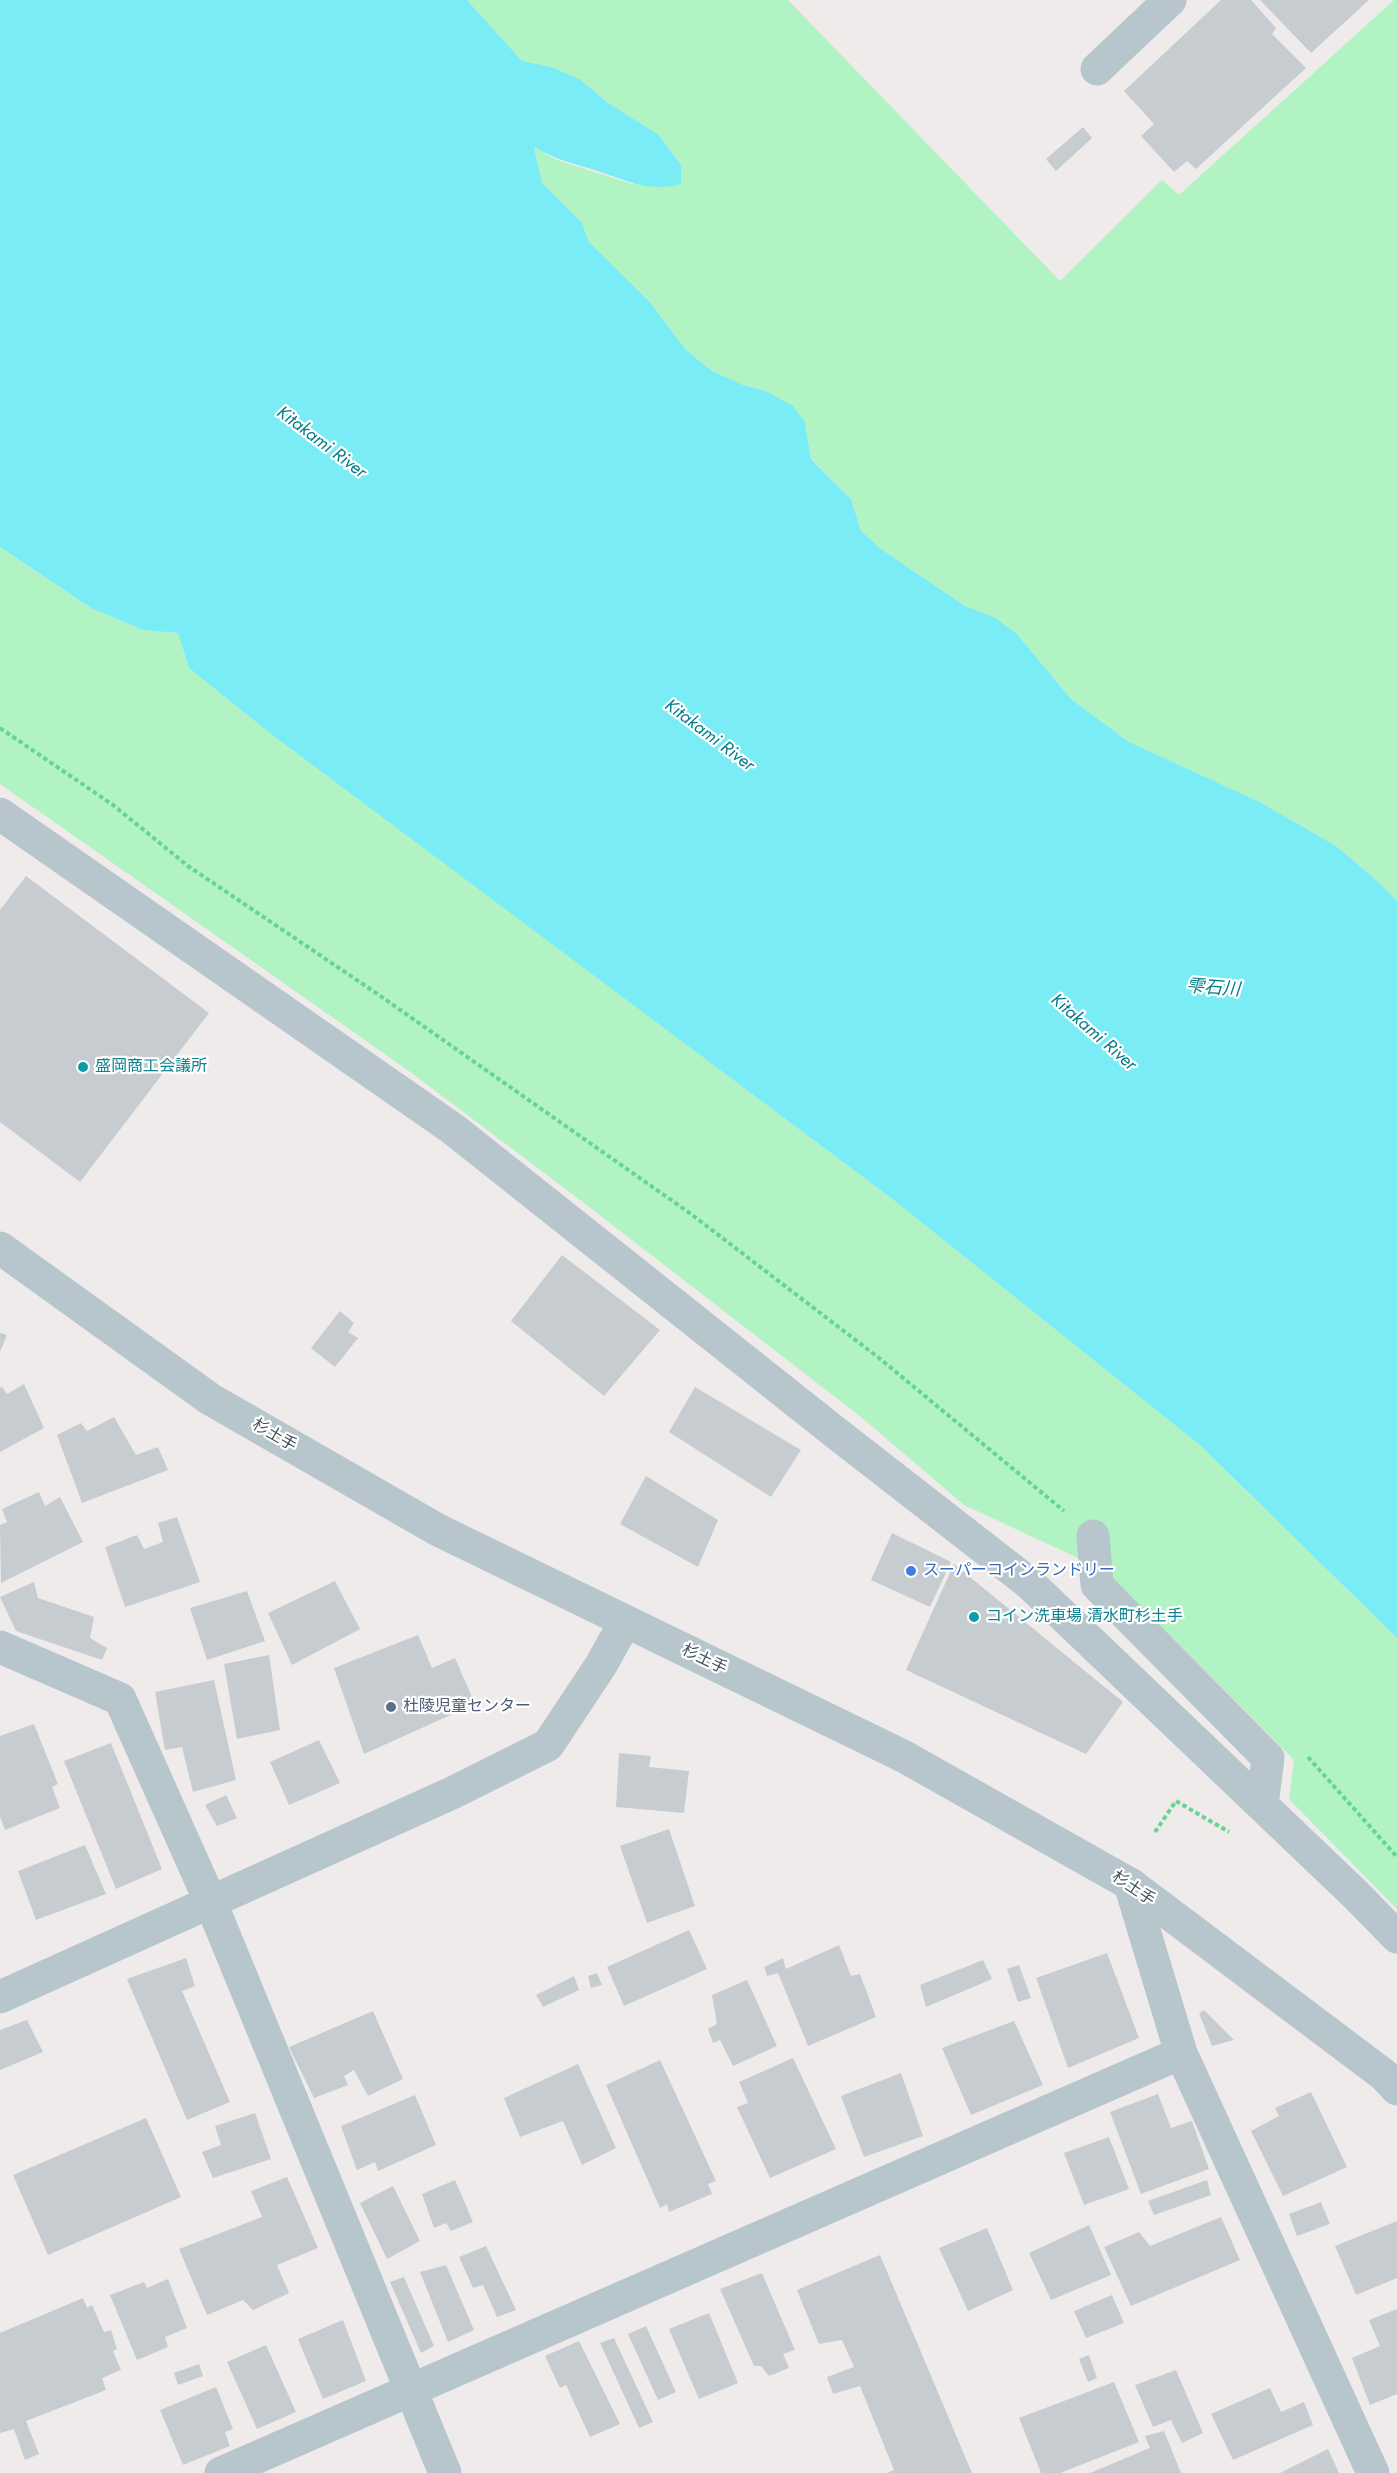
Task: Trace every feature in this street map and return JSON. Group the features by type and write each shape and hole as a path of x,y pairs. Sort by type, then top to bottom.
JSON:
{"street":[{"path":"1097,69 1170,0"},
{"path":"0,814 453,1129 1029,1583 1356,1895 1397,1937"},
{"name":"杉土手","path":"0,1248 210,1399 438,1530 903,1756 1130,1884 1384,2075 1397,2089"},
{"path":"1093,1536 1097,1585 1268,1758 1262,1805"},
{"path":"0,1997 452,1793 548,1745 601,1665 625,1622"},
{"path":"0,1647 120,1699 211,1903 446,2473"},
{"path":"1130,1884 1181,2053 1373,2473"},
{"path":"221,2473 1181,2053"}],"path":[{"path":"0,728 113,805 188,866 379,995 691,1214 879,1359 1093,1536"},
{"path":"1302,1750 1397,1857"}],"green space":[{"path":"467,0 788,0 1060,281 1162,180 1179,195 1394,0 1397,0 1397,901 1336,846 1260,802 1129,742 1071,699 1017,634 994,617 965,606 881,549 861,531 851,499 811,458 805,422 766,391 743,385 712,371 686,350 649,301 589,242 582,223 542,183 534,147 557,160 632,184 681,165 659,135 607,102 581,80 552,67 522,61"},
{"path":"0,547 91,608 143,630 178,633 189,668 267,731 891,1198 1201,1446 1397,1638 1397,1909 1289,1799 1294,1760 1106,1571 964,1505 861,1417 409,1071 0,784"}],"water":[{"path":"0,0 467,0 522,61 552,67 581,80 607,102 659,135 681,165 681,184 658,187 637,184 564,161 534,147 542,183 582,223 589,242 649,301 686,350 712,371 743,385 766,391 793,406 805,422 811,459 851,499 861,531 881,549 965,606 994,617 1017,634 1071,699 1129,742 1260,802 1336,846 1397,901 1397,1638 1201,1446 891,1198 267,731 189,668 178,633 143,630 91,608 0,547"}],"building":[{"path":"1221,0 1251,0 1276,28 1272,34 1306,68 1196,169 1187,161 1174,172 1141,136 1154,124 1124,91"},
{"path":"1260,0 1369,0 1311,53"},
{"path":"1083,127 1092,138 1056,171 1046,159"},
{"name":"盛岡商工会議所","path":"26,876 209,1013 80,1182 0,1122 0,910"},
{"path":"562,1255 660,1330 604,1396 511,1321"},
{"path":"340,1311 354,1323 348,1332 358,1338 335,1367 311,1348"},
{"path":"0,1333 7,1335 0,1352"},
{"path":"24,1384 44,1428 0,1452 0,1388 2,1387 7,1394"},
{"path":"695,1387 801,1450 771,1497 669,1432"},
{"path":"114,1417 136,1455 158,1447 168,1470 82,1503 57,1435 81,1423 87,1431"},
{"path":"646,1476 718,1520 698,1567 620,1524"},
{"path":"39,1492 45,1506 60,1497 83,1542 1,1583 0,1525 7,1522 2,1509"},
{"path":"177,1517 200,1582 125,1607 105,1547 137,1535 144,1549 163,1542 158,1523"},
{"name":"スーパーコインランドリー","path":"892,1533 951,1562 930,1607 871,1580"},
{"name":"コイン洗車場 清水町杉土手","path":"954,1564 1123,1702 1086,1754 906,1670"},
{"path":"335,1581 360,1629 292,1665 268,1613"},
{"path":"34,1582 38,1598 94,1617 90,1638 107,1648 102,1660 16,1631 0,1597"},
{"path":"247,1591 265,1641 207,1660 190,1608"},
{"path":"418,1635 432,1668 455,1658 475,1704 364,1754 334,1668"},
{"path":"269,1655 280,1730 237,1739 224,1664"},
{"path":"214,1680 236,1780 193,1792 182,1747 165,1750 155,1692"},
{"path":"34,1724 58,1784 52,1787 60,1808 5,1830 0,1817 0,1736"},
{"path":"319,1740 340,1783 289,1805 270,1762"},
{"path":"111,1743 162,1869 116,1889 64,1761"},
{"path":"619,1753 651,1756 649,1767 689,1771 684,1813 616,1807"},
{"path":"226,1795 237,1818 217,1826 205,1805"},
{"path":"669,1829 695,1906 647,1923 620,1846"},
{"path":"85,1845 106,1894 36,1920 18,1871"},
{"path":"689,1930 707,1969 624,2006 607,1967"},
{"path":"839,1945 851,1976 860,1974 876,2017 808,2046 778,1973 767,1976 764,1967 783,1958 786,1969"},
{"path":"1107,1953 1139,2038 1068,2068 1036,1978"},
{"path":"186,1958 195,1986 182,1991 230,2102 187,2120 127,1979"},
{"path":"983,1960 992,1979 926,2007 920,1985"},
{"path":"1019,1965 1031,1998 1018,2002 1007,1969"},
{"path":"597,1973 602,1985 591,1988 588,1976"},
{"path":"574,1976 579,1990 543,2007 536,1995"},
{"path":"747,1980 777,2046 733,2066 720,2040 713,2043 708,2029 717,2024 712,1995"},
{"path":"1204,2010 1234,2040 1212,2046 1199,2013"},
{"path":"373,2011 403,2079 368,2096 354,2070 344,2076 348,2085 314,2098 289,2047"},
{"path":"27,2020 43,2052 0,2070 0,2030"},
{"path":"1014,2021 1043,2085 971,2115 942,2048"},
{"path":"793,2058 836,2149 770,2178 737,2107 748,2103 739,2082"},
{"path":"660,2060 716,2181 708,2184 712,2194 669,2212 667,2204 660,2208 606,2085"},
{"path":"578,2064 616,2148 582,2165 563,2121 520,2137 504,2098"},
{"path":"901,2073 923,2136 864,2157 841,2096"},
{"path":"1311,2092 1347,2167 1283,2196 1251,2131 1279,2116 1275,2108"},
{"path":"1158,2094 1171,2128 1192,2121 1209,2169 1141,2194 1110,2112"},
{"path":"415,2095 436,2145 378,2171 375,2162 357,2170 341,2126"},
{"path":"255,2113 271,2159 213,2178 202,2152 221,2145 215,2126"},
{"path":"146,2118 181,2197 48,2255 13,2175"},
{"path":"1109,2137 1129,2189 1084,2205 1064,2153"},
{"path":"287,2177 318,2248 277,2265 289,2293 253,2310 243,2300 207,2315 179,2249 262,2217 251,2191"},
{"path":"455,2180 473,2222 451,2231 446,2223 434,2228 422,2194"},
{"path":"1207,2180 1211,2195 1154,2215 1148,2201"},
{"path":"393,2186 420,2241 387,2259 360,2203"},
{"path":"1321,2202 1330,2224 1297,2236 1289,2214"},
{"path":"1221,2217 1240,2260 1131,2306 1104,2247 1139,2232 1150,2246"},
{"path":"1397,2221 1397,2278 1356,2295 1335,2246"},
{"path":"1089,2225 1111,2275 1051,2300 1029,2253"},
{"path":"987,2228 1013,2290 968,2311 939,2248"},
{"path":"486,2246 516,2310 497,2317 483,2285 473,2288 459,2257"},
{"path":"880,2255 972,2473 887,2473 894,2470 860,2386 833,2394 827,2377 854,2367 842,2340 819,2344 797,2290"},
{"path":"446,2265 474,2330 448,2342 420,2272"},
{"path":"762,2273 795,2350 783,2354 789,2368 769,2376 761,2366 754,2366 720,2289"},
{"path":"404,2277 434,2346 421,2353 390,2282"},
{"path":"168,2279 187,2328 165,2337 168,2347 137,2360 110,2295 144,2282 147,2288"},
{"path":"1112,2295 1124,2323 1086,2338 1074,2311"},
{"path":"83,2298 87,2308 92,2305 104,2332 111,2330 117,2349 113,2351 121,2370 102,2378 106,2390 26,2421 39,2454 25,2460 14,2429 0,2433 0,2333"},
{"path":"1397,2309 1397,2394 1370,2405 1352,2358 1380,2346 1369,2320"},
{"path":"709,2313 738,2383 699,2399 669,2329"},
{"path":"343,2320 366,2381 323,2399 298,2339"},
{"path":"646,2326 676,2392 658,2400 628,2334"},
{"path":"614,2338 653,2422 639,2428 600,2343"},
{"path":"579,2341 620,2424 590,2437 566,2385 560,2388 545,2356"},
{"path":"266,2345 296,2412 257,2429 227,2362"},
{"path":"1089,2355 1097,2378 1088,2382 1079,2359"},
{"path":"199,2364 203,2376 178,2385 174,2373"},
{"path":"1176,2370 1203,2433 1182,2443 1171,2420 1153,2427 1135,2385"},
{"path":"1114,2382 1139,2442 1060,2473 1041,2473 1019,2418"},
{"path":"216,2387 233,2429 225,2432 230,2446 183,2465 160,2410"},
{"path":"1270,2388 1281,2412 1304,2402 1313,2425 1233,2460 1211,2414"},
{"path":"1164,2431 1181,2473 1090,2473 1150,2448 1145,2436"},
{"path":"1328,2449 1339,2473 1280,2473"}],"place":[{"name":"盛岡商工会議所","path":"83,1067"},
{"name":"スーパーコインランドリー","path":"911,1571"},
{"name":"コイン洗車場 清水町杉土手","path":"974,1617"},
{"name":"杜陵児童センター","path":"391,1707"}],"water label":[{"name":"Kitakami River","path":"321,443"},
{"name":"Kitakami River","path":"709,736"},
{"name":"雫石川","path":"1213,989"},
{"name":"Kitakami River","path":"1093,1033"}]}
